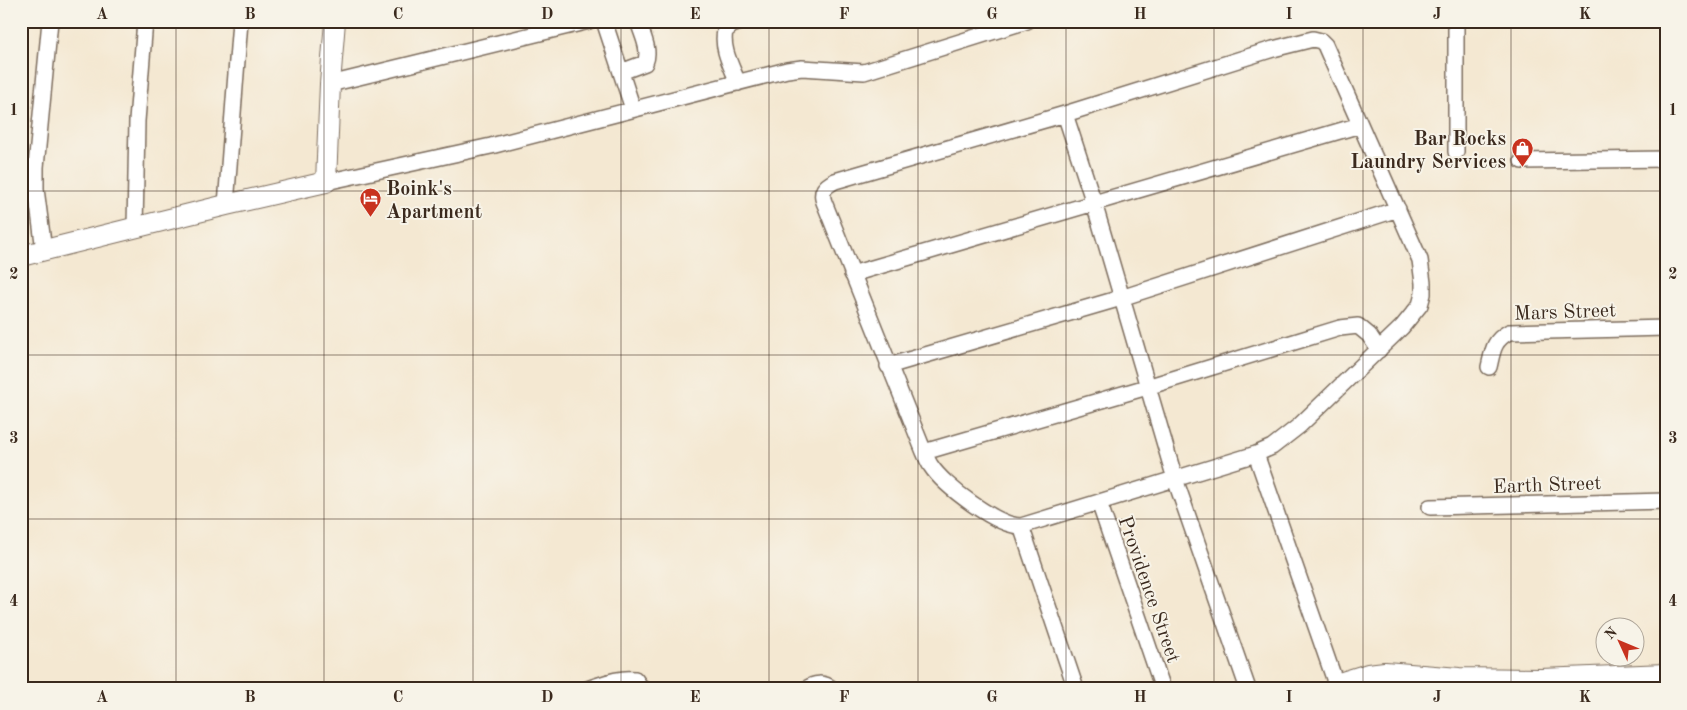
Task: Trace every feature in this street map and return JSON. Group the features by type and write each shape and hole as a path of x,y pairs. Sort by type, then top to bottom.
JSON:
{"street":[{"path":"44,250 36,190 36,167 50,21"},
{"path":"135,228 137,121 145,21"},
{"path":"226,205 240,21"},
{"path":"326,182 335,21"},
{"path":"330,84 589,21"},
{"path":"604,21 632,109"},
{"path":"621,72 645,64 648,57 638,21"},
{"path":"738,83 723,39 725,31 732,25 744,21"},
{"path":"21,256 226,205 491,146 787,70 802,68 864,72 1027,21"},
{"path":"1456,21 1456,152"},
{"path":"1313,39 1321,41 1326,46 1420,260 1423,294 1420,306 1402,327 1286,437 1272,447 1175,480 1021,526 1013,526 994,517 967,500 941,478 931,466 888,366 822,196 823,190 828,184 1065,114 1273,49 1313,39"},
{"path":"1065,114 1094,203 1175,480 1248,689"},
{"path":"852,274 1360,125"},
{"path":"1522,161 1666,159"},
{"path":"888,366 1121,298 1398,209"},
{"path":"924,452 1340,328 1358,326 1369,335 1379,350"},
{"name":"Mars Street","path":"1489,367 1495,344 1500,337 1509,332 1666,328"},
{"path":"1256,454 1336,686 1368,674 1388,680 1666,674"},
{"name":"Earth Street","path":"1430,507 1666,501"},
{"name":"Providence Street","path":"1099,502 1163,689"},
{"path":"1021,526 1076,689"},
{"path":"587,689 628,678 635,679 642,689"},
{"path":"806,689 820,684 832,689"}],"shaded area":[{"path":"1619,682 1619,689 1400,689 1398,684"}],"place":[{"name":"Bar Rocks Laundry Services","path":"1522,168"},
{"name":"Boink's Apartment","path":"370,218"}]}
